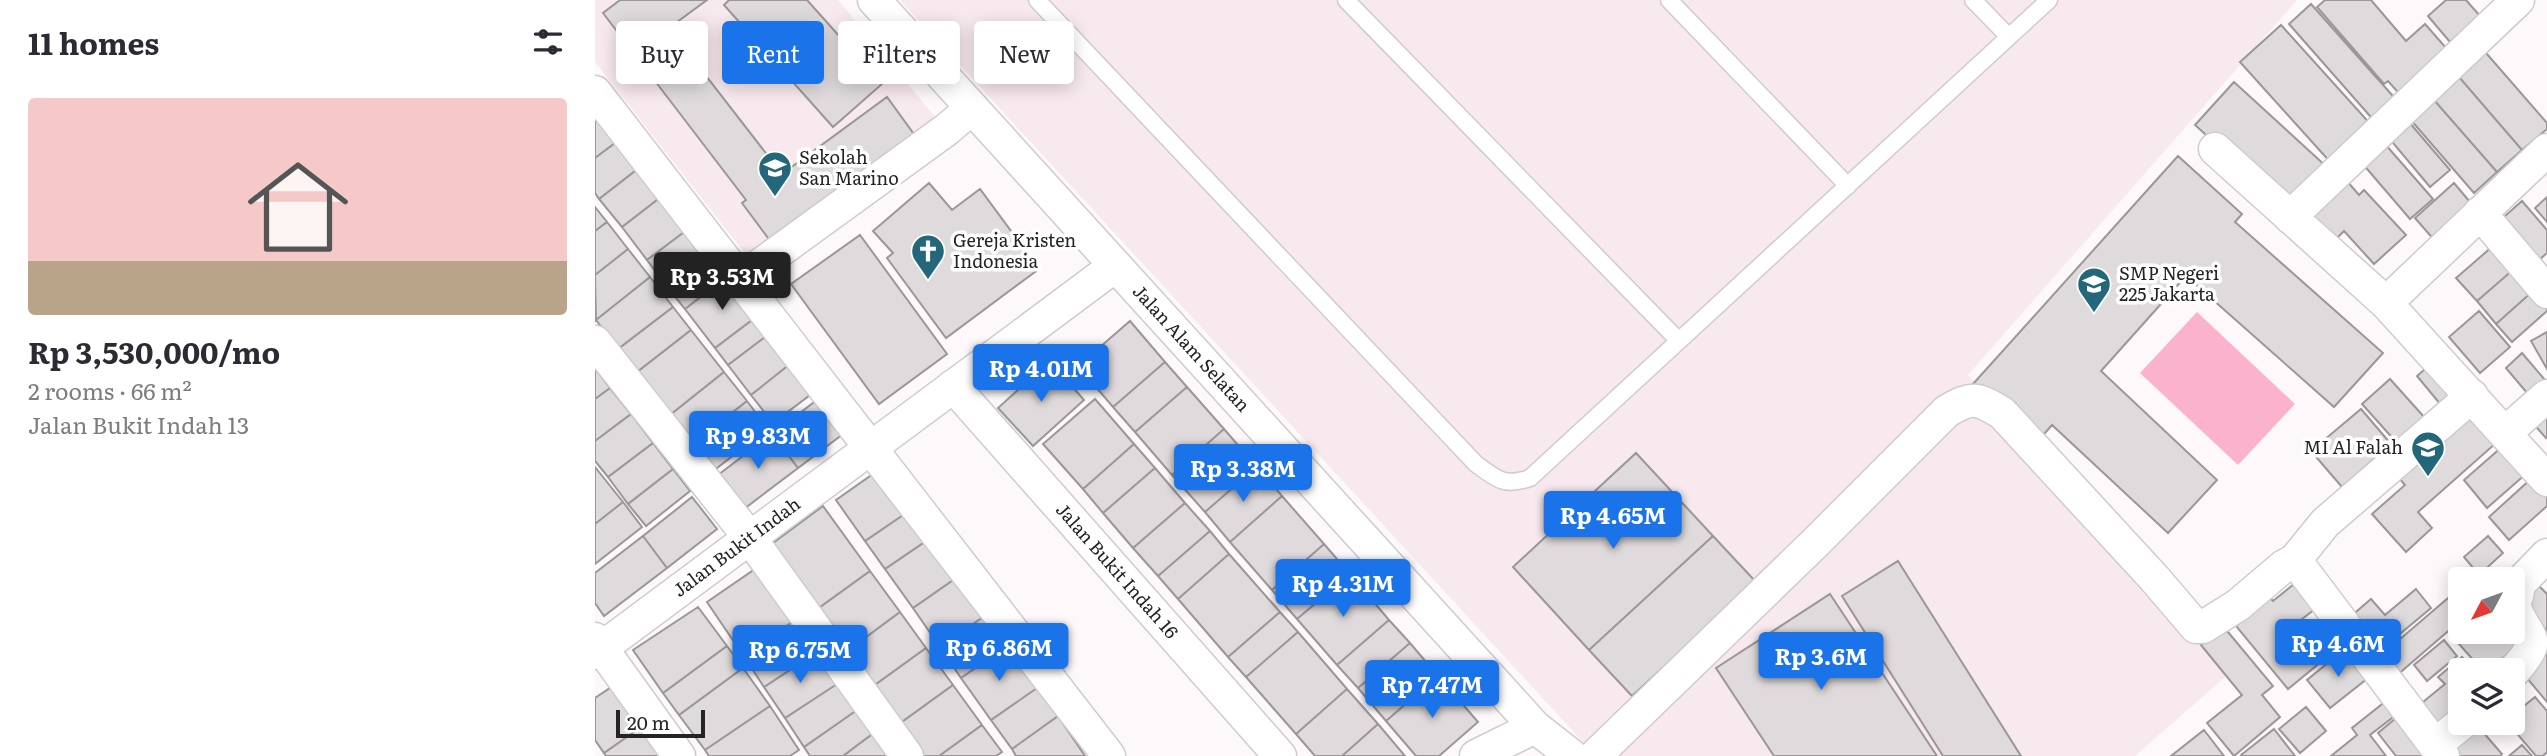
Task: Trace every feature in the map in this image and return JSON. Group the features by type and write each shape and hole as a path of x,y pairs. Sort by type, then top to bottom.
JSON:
{"street":[{"name":"Jalan Alam Selatan","path":"874,0 1535,727 1572,756"},
{"path":"2290,217 2518,0"},
{"path":"595,92 1109,756"},
{"path":"741,279 946,130 972,108"},
{"path":"2215,149 2386,303 2547,480"},
{"path":"2386,303 2547,150"},
{"path":"2480,214 2547,292"},
{"name":"Jalan Bukit Indah","path":"597,647 750,538 1115,266"},
{"path":"595,342 750,538 907,756"},
{"name":"Jalan Bukit Indah 16","path":"953,386 1280,756"},
{"path":"1595,756 1947,411 1962,402 1980,400 2002,413 2196,627 2203,627 2238,604 2295,559 2325,523 2472,396"},
{"path":"2505,433 2547,396"},
{"path":"2525,578 2547,555"},
{"path":"2295,559 2439,751 2452,735"},
{"path":"2525,628 2532,642 2525,658"},
{"path":"597,647 679,756"},
{"path":"1476,756 1535,727"}],"lane":[{"path":"1037,0 1476,464 1497,478 1513,483 1530,478 2049,0"},
{"path":"1346,0 1679,341"},
{"path":"1669,0 1848,186"},
{"path":"1973,0 2009,37"}],"shaded area":[{"name":"Sekolah San Marino","path":"595,0 838,0 855,21 838,21 838,84 908,84 945,129 755,266 595,62"},
{"path":"900,0 2297,0 1968,375 2240,664 2135,756 1596,756 977,84 1074,84 1074,21 974,21 974,80 960,65 960,21 919,21"},
{"path":"2197,312 2295,404 2238,465 2140,373"}],"building":[{"path":"620,0 707,0 678,21 616,21 616,30 603,13"},
{"path":"729,0 807,0 838,35 838,84 882,84 833,127 795,84 824,84 824,21 738,21 724,5"},
{"path":"2325,0 2371,0 2406,41 2425,24 2454,57 2405,100 2388,81 2384,84 2317,7"},
{"path":"2446,0 2466,0 2480,16 2450,42 2428,16"},
{"path":"2311,4 2400,104 2377,124 2289,24"},
{"path":"2281,25 2373,127 2332,164 2240,62"},
{"path":"2480,46 2547,123 2547,129 2522,150 2453,70"},
{"path":"2453,70 2522,150 2497,172 2427,92"},
{"path":"708,78 782,174 887,97 916,137 771,242 742,203 746,200 657,84 708,84"},
{"path":"2234,82 2328,168 2290,211 2195,125"},
{"path":"2427,92 2497,172 2474,193 2404,112"},
{"path":"603,112 623,137 595,158 595,118"},
{"path":"2403,115 2450,170 2430,187 2383,131"},
{"path":"623,137 644,164 599,199 595,193 595,158"},
{"path":"2385,144 2433,199 2410,219 2362,163"},
{"name":"SMP Negeri 225 Jakarta","path":"2178,156 2242,214 2235,222 2383,353 2334,407 2186,276 2101,371 2217,480 2168,533 2052,425 2037,442 1973,384"},
{"path":"644,164 666,193 622,227 599,199"},
{"path":"2341,174 2359,195 2364,190 2406,235 2374,264 2344,231 2330,245 2299,212"},
{"path":"929,183 952,210 980,189 1039,269 946,338 887,258 893,253 873,231"},
{"path":"2454,183 2475,208 2436,242 2415,218"},
{"path":"666,193 692,226 647,260 622,227"},
{"path":"2547,197 2547,222 2535,208"},
{"path":"2522,201 2547,230 2547,253 2532,266 2496,224"},
{"path":"595,207 607,222 595,231"},
{"path":"607,222 628,249 595,275 595,231"},
{"path":"692,226 710,250 665,284 647,260"},
{"path":"860,235 947,354 879,404 791,284"},
{"path":"2493,246 2514,269 2477,301 2456,278"},
{"path":"628,249 650,277 596,320 595,275"},
{"path":"710,250 729,275 685,309 665,284"},
{"path":"2514,269 2533,291 2496,324 2477,301"},
{"path":"729,275 760,314 715,348 685,309"},
{"path":"650,277 673,307 618,349 596,320"},
{"path":"2533,291 2547,311 2512,342 2496,324"},
{"path":"673,307 691,330 637,372 618,349"},
{"path":"2479,311 2510,347 2480,373 2449,337"},
{"path":"760,314 773,331 728,365 715,348"},
{"path":"1130,321 1165,362 1113,407 1078,366"},
{"path":"691,330 724,372 670,415 637,372"},
{"path":"773,331 795,360 751,395 728,365"},
{"path":"2547,332 2547,369 2531,341"},
{"path":"2522,353 2545,380 2528,394 2506,368"},
{"path":"795,360 818,389 773,423 751,395"},
{"path":"1050,361 1084,400 1033,446 998,408"},
{"path":"1165,362 1187,387 1135,432 1113,407"},
{"path":"2432,363 2456,392 2441,405 2417,376"},
{"path":"595,368 610,388 595,399"},
{"path":"724,372 747,401 692,444 670,415"},
{"path":"2390,379 2425,418 2397,443 2362,404"},
{"path":"1187,387 1224,429 1172,475 1135,432"},
{"path":"610,388 631,414 595,441 595,399"},
{"path":"1095,399 1134,444 1083,489 1043,444"},
{"path":"817,400 843,434 798,468 772,434"},
{"path":"747,401 768,429 713,471 692,444"},
{"path":"2547,405 2547,437 2546,438 2530,420"},
{"name":"MI Al Falah","path":"2466,408 2496,443 2418,512 2432,528 2406,552 2372,514 2405,485 2394,472"},
{"path":"2361,409 2391,444 2342,487 2311,451"},
{"path":"631,414 653,443 608,477 595,461 595,441"},
{"path":"1224,429 1257,467 1205,512 1172,475"},
{"path":"772,434 798,468 744,509 718,475"},
{"path":"653,443 673,469 628,504 608,477"},
{"path":"1134,444 1155,468 1103,513 1083,489"},
{"path":"2503,446 2527,473 2487,508 2464,480"},
{"path":"1636,453 1713,536 1589,650 1513,567"},
{"path":"595,467 623,502 595,524"},
{"path":"883,467 912,509 865,541 836,500"},
{"path":"1257,467 1282,496 1230,542 1205,512"},
{"path":"1155,468 1185,503 1133,548 1103,513"},
{"path":"673,469 690,491 646,526 628,504"},
{"path":"2532,478 2547,494 2547,506 2509,540 2489,517"},
{"path":"1282,496 1324,544 1272,590 1230,542"},
{"path":"692,497 717,529 667,568 643,536"},
{"path":"623,502 642,527 595,564 595,524"},
{"path":"1185,503 1210,531 1158,576 1133,548"},
{"path":"823,506 870,571 816,610 769,546"},
{"path":"912,509 932,537 885,569 865,541"},
{"path":"1210,531 1229,554 1178,599 1158,576"},
{"path":"643,536 667,568 604,616 595,603 595,573"},
{"path":"1713,536 1756,582 1632,696 1589,650"},
{"path":"2488,536 2503,553 2488,567 2472,567 2464,557"},
{"path":"932,537 959,576 913,608 885,569"},
{"path":"1324,544 1350,574 1297,619 1272,590"},
{"path":"1229,554 1280,612 1228,657 1178,599"},
{"path":"1898,561 2021,756 1943,756 1842,596"},
{"path":"758,567 794,621 743,655 707,602"},
{"path":"870,571 900,612 846,652 816,610"},
{"path":"1350,574 1389,620 1337,665 1297,619"},
{"path":"959,576 986,615 940,647 913,608"},
{"path":"2294,584 2315,609 2293,626 2322,661 2288,689 2236,626 2270,598 2273,601"},
{"path":"2537,584 2547,594 2547,631 2525,607 2525,595"},
{"path":"2416,589 2431,608 2377,653 2349,618 2371,599 2385,615"},
{"path":"1830,594 1937,756 1774,756 1716,668"},
{"path":"2448,598 2448,631 2396,676 2379,657"},
{"path":"698,607 727,646 663,693 633,650"},
{"path":"900,612 926,648 872,687 846,652"},
{"path":"1280,612 1298,632 1246,677 1228,657"},
{"path":"986,615 1008,645 961,678 940,647"},
{"path":"1389,620 1410,643 1358,688 1337,665"},
{"path":"794,621 816,653 764,687 743,655"},
{"path":"2223,626 2273,686 2262,695 2280,717 2234,756 2207,723 2242,695 2201,645"},
{"path":"1298,632 1347,689 1296,734 1246,677"},
{"path":"2444,640 2457,656 2448,658 2448,664 2427,681 2414,665"},
{"path":"1410,643 1438,676 1386,721 1358,688"},
{"path":"2459,644 2519,644 2503,658 2471,658"},
{"path":"1008,645 1037,688 991,720 961,678"},
{"path":"727,646 743,668 679,715 663,693"},
{"path":"926,648 953,685 899,724 872,687"},
{"path":"2345,649 2368,678 2330,708 2307,680"},
{"path":"2547,649 2547,702 2525,676 2525,668"},
{"path":"816,653 837,684 785,718 764,687"},
{"path":"743,668 770,706 705,750 679,715"},
{"path":"2448,669 2448,729 2440,735 2417,707 2445,684 2438,677"},
{"path":"1438,676 1478,722 1439,756 1416,756 1386,721"},
{"path":"616,684 644,725 604,753 595,740 595,698"},
{"path":"837,684 857,710 804,747 785,718"},
{"path":"953,685 982,725 939,756 922,756 899,724"},
{"path":"1037,688 1058,716 1012,749 991,720"},
{"path":"1347,689 1378,724 1342,756 1315,756 1296,734"},
{"path":"2391,697 2401,711 2370,735 2386,756 2331,756 2357,735 2352,728"},
{"path":"2535,697 2547,711 2547,752 2543,756 2536,756 2518,735 2525,735 2525,705"},
{"path":"770,706 799,750 790,756 709,756 705,750"},
{"path":"2306,707 2326,731 2300,753 2279,729"},
{"path":"857,710 875,732 843,756 810,756 804,747"},
{"path":"2402,713 2436,756 2396,756 2378,733"},
{"path":"1058,716 1085,756 1016,756 1012,749"},
{"path":"1378,724 1405,756 1342,756"},
{"path":"644,725 666,756 606,756 604,753"},
{"path":"982,725 1002,752 996,756 939,756"},
{"path":"2274,729 2295,756 2241,755"},
{"path":"2204,730 2224,756 2171,756"},
{"path":"875,732 893,756 843,756"},
{"path":"2457,735 2485,735 2502,754 2454,756 2444,744"},
{"path":"2522,745 2532,756 2509,756"}],"place":[{"name":"Sekolah San Marino","path":"775,198"},
{"name":"Gereja Kristen Indonesia","path":"928,281"},
{"name":"SMP Negeri 225 Jakarta","path":"2094,314"},
{"name":"MI Al Falah","path":"2428,478"}]}
